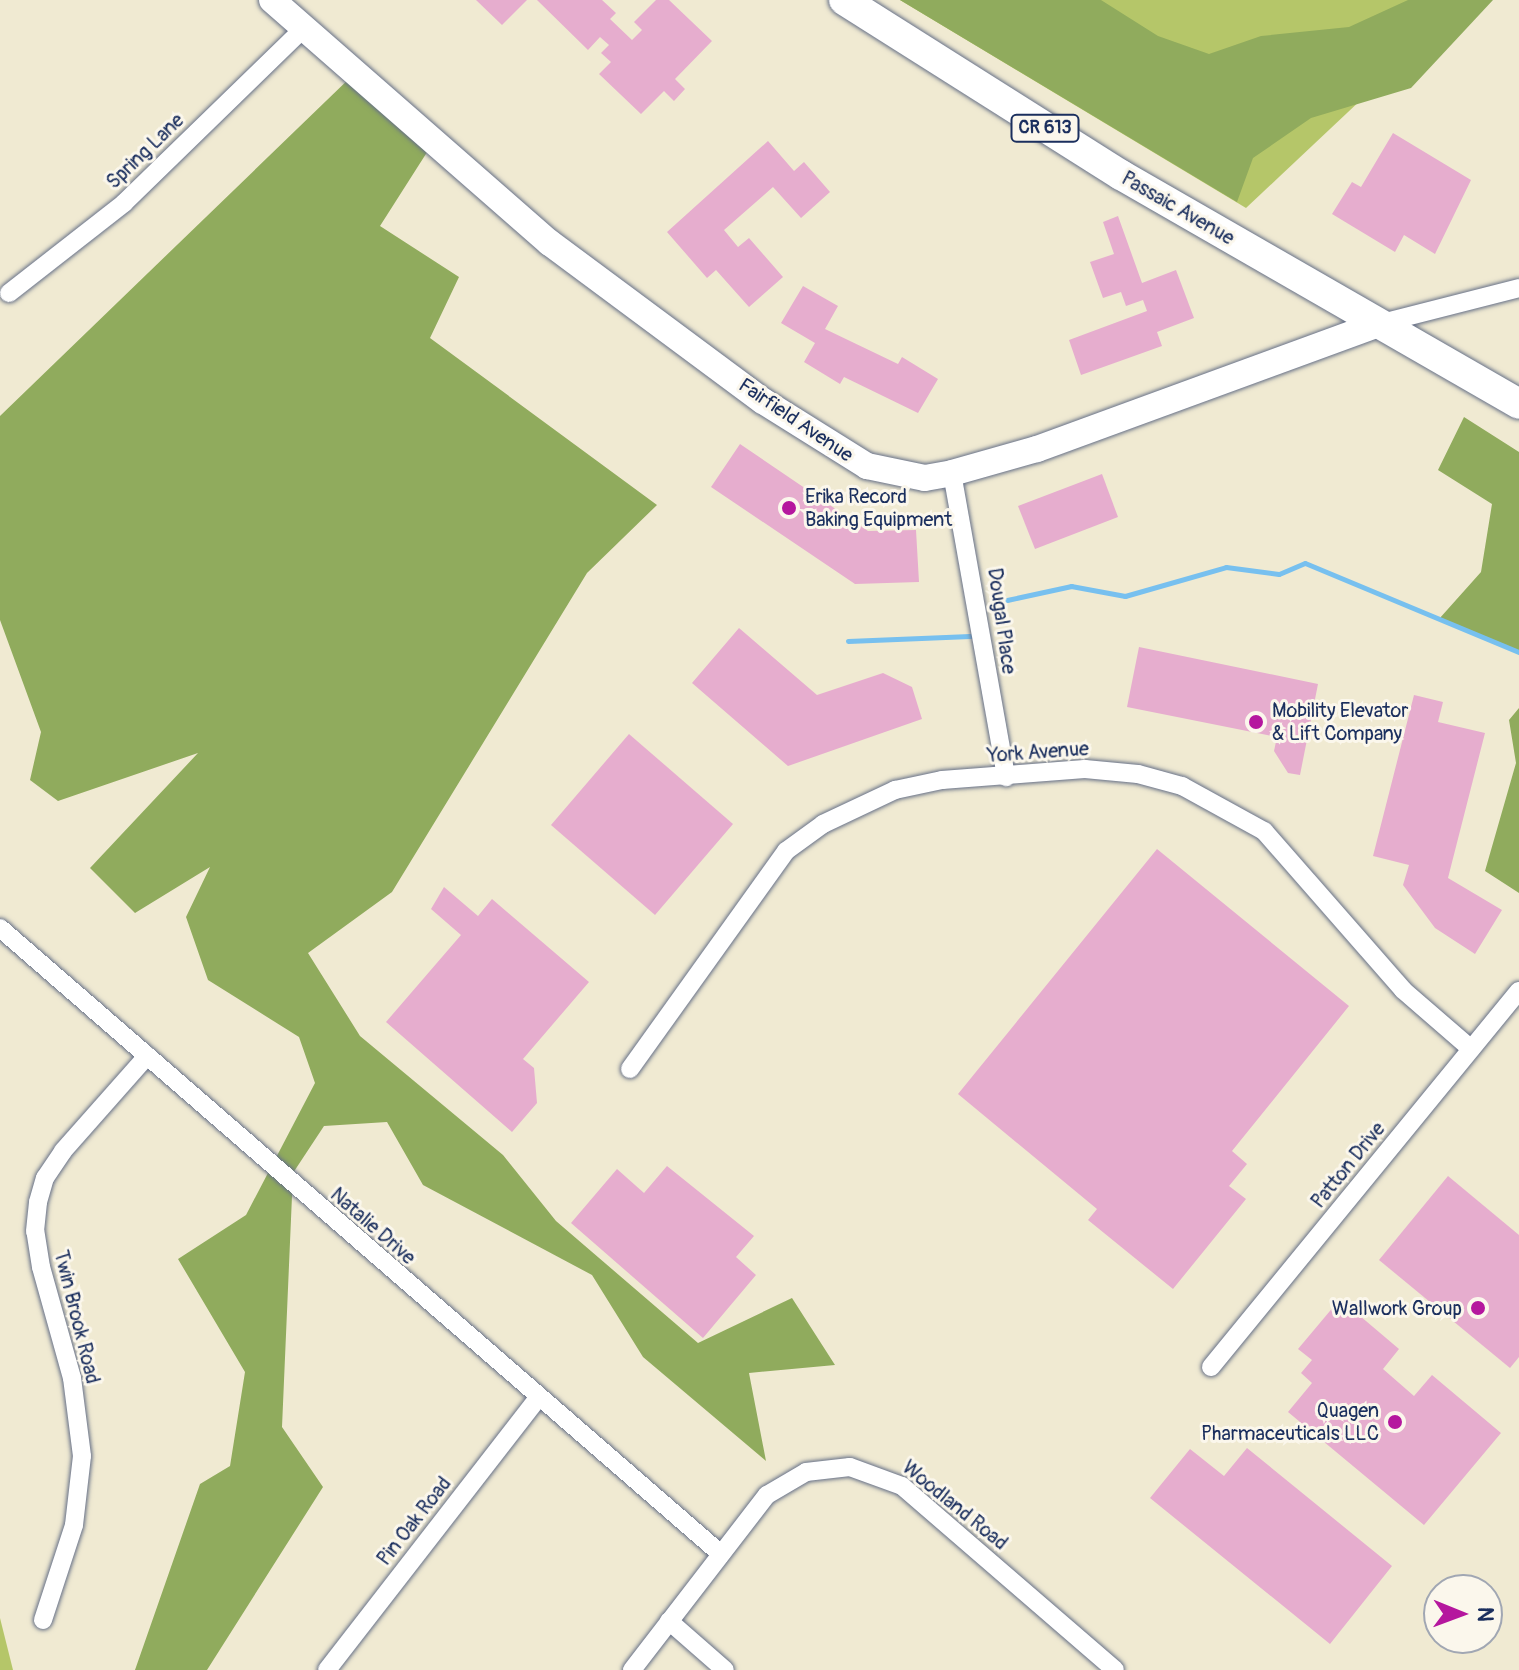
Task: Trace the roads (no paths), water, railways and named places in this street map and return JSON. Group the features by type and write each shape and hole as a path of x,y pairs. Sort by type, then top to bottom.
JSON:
{"main road":[{"name":"Passaic Avenue","path":"844,0 1121,175 1519,404"}],"street":[{"name":"Fairfield Avenue","path":"272,0 302,30 550,243 763,401 867,466 925,478 952,473 1037,449 1378,324 1519,288"},
{"name":"Spring Lane","path":"9,293 124,203 302,30"},
{"name":"Dougal Place","path":"952,473 1006,777"},
{"name":"York Avenue","path":"630,1069 786,851 852,806 895,790 942,780 1085,769 1138,774 1182,786 1264,831 1403,990 1471,1049"},
{"name":"Natalie Drive","path":"0,928 537,1399 721,1554"},
{"name":"Patton Drive","path":"1211,1367 1519,991"},
{"name":"Twin Brook Road","path":"43,1620 74,1525 82,1456 72,1378 41,1267 35,1231 38,1202 45,1178 63,1151 147,1056"},
{"name":"Pin Oak Road","path":"327,1670 537,1399"},
{"name":"Woodland Road","path":"632,1670 759,1503 785,1481 827,1467 872,1471 910,1493 1115,1670"},
{"path":"669,1621 725,1670"}],"waterway":[{"path":"1007,600 1071,586 1125,596 1226,567 1279,574 1305,563 1519,652"},
{"path":"848,641 970,636"}],"place":[{"name":"Erika Record Baking Equipment","path":"789,508"},
{"name":"Mobility Elevator & Lift Company","path":"1256,722"},
{"name":"Wallwork Group","path":"1478,1308"},
{"name":"Quagen Pharmaceuticals LLC","path":"1395,1422"}]}
